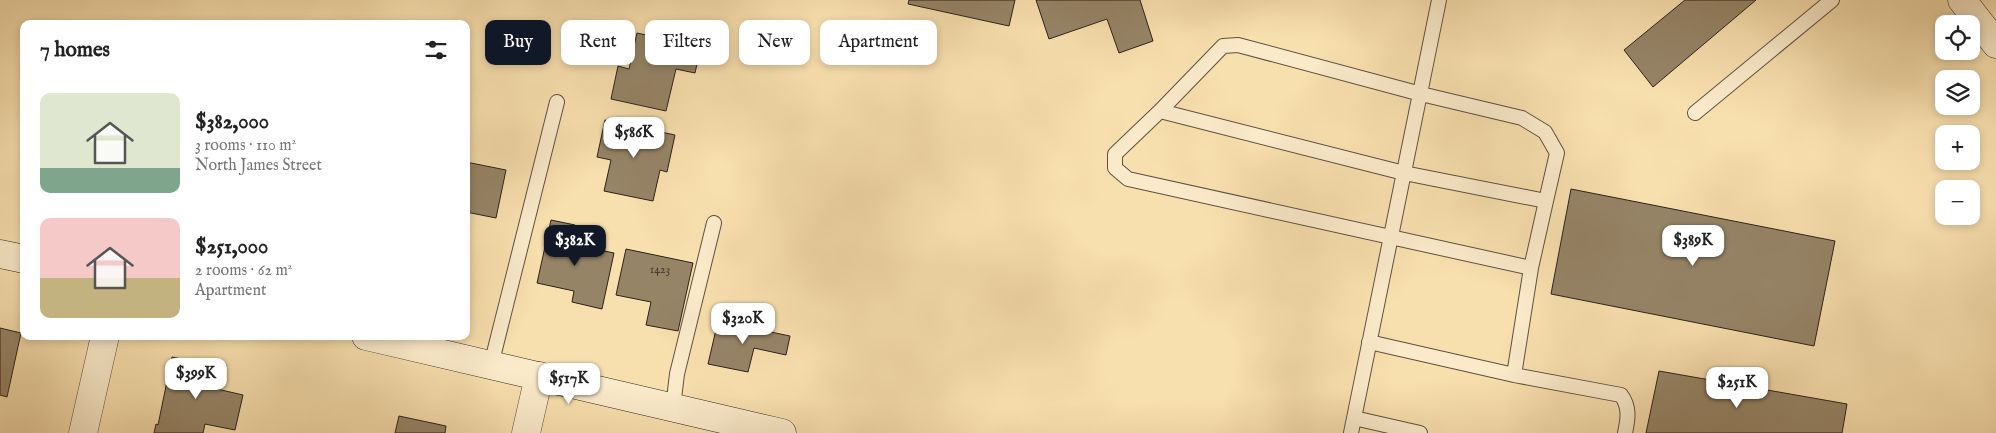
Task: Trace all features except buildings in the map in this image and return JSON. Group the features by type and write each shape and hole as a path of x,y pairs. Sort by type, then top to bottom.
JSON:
{"street":[{"path":"1962,0 1996,44"},
{"path":"0,254 20,258"},
{"path":"83,433 104,340"},
{"path":"383,340 782,433"},
{"path":"526,433 539,376"}],"lane":[{"path":"1351,433 1440,0"},
{"path":"1695,113 1832,0"},
{"path":"1514,375 1531,268 1557,153 1545,132 1522,118 1421,94 1238,45 1223,46 1116,154 1115,168 1128,179 1391,239 1531,268"},
{"path":"491,365 557,102"},
{"path":"1160,111 1404,173 1546,201"},
{"path":"673,407 677,374 714,223"},
{"path":"1370,342 1514,375 1621,395 1626,402 1628,416 1625,433"},
{"path":"1354,418 1420,433"}]}
